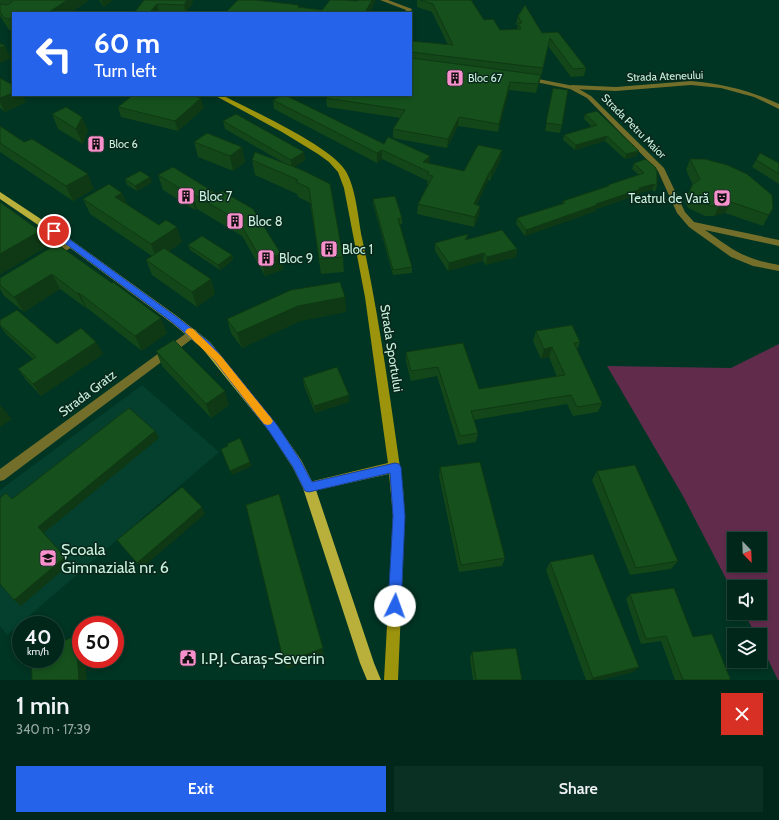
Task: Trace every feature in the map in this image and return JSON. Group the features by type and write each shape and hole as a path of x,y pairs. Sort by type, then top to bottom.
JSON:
{"main road":[{"name":"Strada Sportului","path":"219,96 321,152 332,160 342,171 346,180 368,285 395,467 399,516 391,680"},
{"path":"0,195 71,244 192,333 218,358 273,428 297,464 309,487 367,663 374,680"},
{"path":"309,487 395,467"}],"street":[{"path":"383,0 409,9 408,12"},
{"name":"Strada Petru Maior","path":"522,78 552,82 572,87 589,97 661,170 681,213 692,225 734,255 756,264 779,268"},
{"name":"Strada Ateneului","path":"572,87 616,89 691,83 721,86 756,96 779,107"},
{"path":"692,225 779,243"},
{"path":"45,260 71,244"},
{"name":"Strada Gratz","path":"0,476 192,333"}],"shaded area":[{"path":"779,344 779,680 767,657 767,628 752,628 748,620 767,620 767,580 727,581 683,496 607,366 731,368"},
{"name":"Școala Gimnazială nr. 6","path":"142,385 219,452 29,616 12,616 12,631 7,635 0,626 0,490"}],"building":[{"path":"12,0 67,0 49,12 12,12 12,19 4,18 0,12 0,4 8,5 12,2"},
{"path":"144,0 187,0 184,5 157,4 150,12 135,12"},
{"path":"238,0 256,0 299,5 298,7 322,10 330,0 372,0 366,12 226,12"},
{"path":"420,0 471,0 484,20 493,19 500,30 521,29 518,23 522,23 518,16 525,5 542,33 558,32 586,68 573,69 550,38 543,68 412,52 412,41 453,45 433,4"},
{"path":"0,43 5,46 0,48"},
{"path":"412,58 541,75 538,84 510,82 499,124 459,117 448,139 393,129 405,110 326,98 327,96 412,96"},
{"path":"0,78 12,84 12,93 0,98"},
{"path":"553,88 568,90 562,125 546,123"},
{"path":"132,96 193,96 201,98 175,121 118,107"},
{"path":"280,96 287,96 384,144 388,137 430,156 423,162 464,171 478,145 502,150 474,204 480,206 475,217 418,204 433,176 428,175 429,172 382,150 377,153 273,100"},
{"path":"66,107 82,117 76,129 52,114"},
{"path":"597,111 639,151 626,154 607,136 576,145 564,135 597,125 585,114"},
{"path":"236,114 304,152 291,160 223,121"},
{"path":"0,126 24,142 32,139 88,174 66,186 0,143"},
{"path":"207,133 242,147 230,156 194,142"},
{"path":"255,152 302,170 330,184 343,257 319,259 309,188 296,182 298,180 252,160"},
{"path":"760,153 779,163 779,174 756,160"},
{"path":"646,159 657,170 657,187 654,184 639,188 641,189 526,230 517,218 565,203 563,201 644,173 634,163"},
{"path":"690,159 705,159 727,165 747,174 772,195 773,208 769,215 731,202 719,206 710,206 693,198 690,190 692,185 700,179"},
{"path":"173,167 217,194 222,191 253,209 281,254 262,261 239,221 158,175"},
{"path":"140,171 150,177 135,186 125,179"},
{"path":"109,184 122,193 115,197 159,225 166,220 177,227 151,244 83,199"},
{"path":"395,196 402,218 398,219 412,267 393,270 373,199"},
{"path":"0,202 40,231 0,254"},
{"path":"502,230 517,249 487,257 484,253 449,263 435,243 468,234 465,240"},
{"path":"202,236 232,255 218,265 188,245"},
{"path":"57,244 112,283 113,282 161,318 135,336 52,274 14,297 0,285 0,278"},
{"path":"164,248 211,279 192,292 146,260"},
{"path":"340,282 345,297 298,306 237,333 227,319 291,290"},
{"path":"17,310 57,344 81,328 96,342 33,384 18,369 36,357 0,325 0,320"},
{"path":"572,325 580,342 574,343 602,403 577,407 571,395 471,411 478,433 460,436 438,367 411,371 406,352 463,343 479,389 565,375 552,347 544,349 536,331"},
{"path":"174,340 225,391 206,404 156,351"},
{"path":"337,367 349,395 314,406 303,378"},
{"path":"129,408 155,431 38,527 65,557 14,600 0,584 0,498 6,493 12,499"},
{"path":"240,438 250,462 230,471 221,449 228,446 227,444"},
{"path":"480,462 505,558 461,565 440,467"},
{"path":"635,465 678,561 636,568 597,471"},
{"path":"182,487 202,507 137,563 117,540"},
{"path":"279,494 323,648 284,663 246,505"},
{"path":"593,554 639,667 593,678 550,562"},
{"path":"674,588 693,637 712,634 730,680 683,680 666,636 646,639 630,594"},
{"path":"72,638 72,668 78,668 79,680 32,680 31,668 64,668 64,641"},
{"path":"516,648 522,680 476,680 472,652"}],"slow traffic":[{"path":"190,332 206,345 218,358 268,421"}],"place":[{"name":"Bloc 67","path":"455,78"},
{"name":"Bloc 6","path":"96,144"},
{"name":"Bloc 7","path":"186,196"},
{"name":"Teatrul de Vară","path":"722,198"},
{"name":"Bloc 8","path":"235,221"},
{"name":"Bloc 1","path":"329,249"},
{"name":"Bloc 9","path":"266,258"},
{"name":"Școala Gimnazială nr. 6","path":"48,558"},
{"name":"I.P.J. Caraș-Severin","path":"188,658"}],"route":[{"path":"54,231 175,320 206,345 218,358 284,443 309,487 395,467 399,516 395,606"}]}
